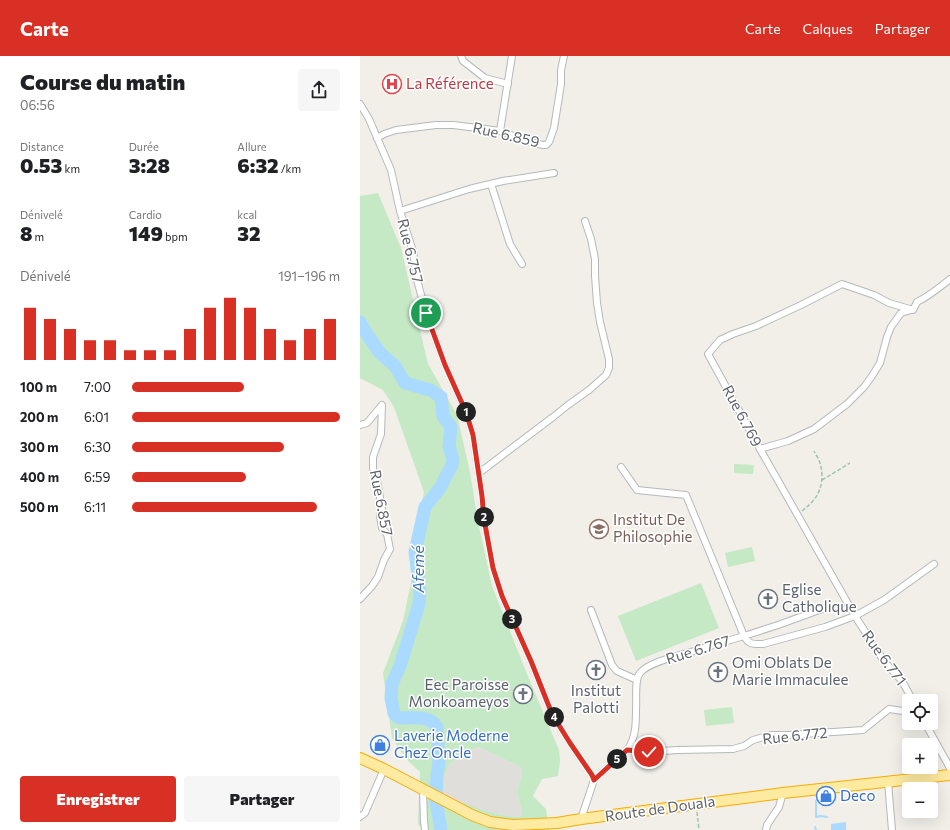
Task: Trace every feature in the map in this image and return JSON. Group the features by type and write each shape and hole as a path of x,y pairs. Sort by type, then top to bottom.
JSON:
{"highway":[{"name":"Route de Douala","path":"360,758 472,815 490,822 513,825 557,823 783,793 950,775"}],"street":[{"path":"461,56 463,61 485,78 508,84"},
{"path":"500,131 512,56"},
{"name":"Rue 6.859","path":"377,138 396,130 436,125 500,131 546,145 549,142 554,128 557,114 561,70 564,56"},
{"name":"Rue 6.757","path":"360,104 369,120 391,170 400,211 413,251 417,280 426,313 445,365 472,429 484,519 493,568 502,596 531,661 552,714 594,780"},
{"path":"400,211 503,180 554,173"},
{"path":"491,184 510,244 522,264"},
{"path":"479,473 589,390 606,375 609,368 609,359 597,303 595,259 591,239 585,221"},
{"path":"760,449 788,441 814,429 847,404 864,387 880,363 891,327 901,313 914,310 916,302 950,279"},
{"name":"Rue 6.769","path":"855,616 797,516 708,354 720,340 756,326 842,284 874,295 889,303 914,310"},
{"name":"Rue 6.857","path":"360,425 367,423 382,405 381,434 373,457 373,469 382,508 380,516 382,528 387,534 390,549 378,577 360,599"},
{"name":"Rue 6.767","path":"620,467 637,490 686,495 744,636 660,661 646,668 640,673 637,680"},
{"path":"825,608 744,636 746,641 753,644 763,644 818,629 855,616 884,600 934,564"},
{"path":"581,819 594,780 627,750 633,738 636,722 637,680 617,671 612,665 591,610"},
{"name":"Rue 6.771","path":"855,616 884,661 902,681 909,694"},
{"name":"Rue 6.772","path":"627,750 649,752 733,748 744,746 753,740 771,735 863,730 889,709 902,711"},
{"path":"929,730 950,768"},
{"path":"360,817 365,813 384,769"},
{"path":"888,782 892,830"},
{"path":"425,830 424,821 426,791"},
{"path":"766,830 767,825 779,806 783,793"}],"path":[{"path":"797,516 813,502 821,488 822,480 820,461 814,451"},
{"path":"822,480 850,463"},
{"path":"696,804 699,830"}],"shaded area":[{"path":"479,747 521,767 522,774 517,792 522,817 490,813 471,807 443,794 442,792 445,785 442,782 449,765 464,753"}],"green space":[{"path":"378,193 401,248 428,364 457,415 470,472 478,522 492,586 559,750 560,761 558,776 542,779 533,796 546,809 549,830 423,830 418,824 420,772 406,759 392,738 383,673 403,621 411,583 413,541 424,492 394,407 383,390 360,378 360,196","holes":["479,747 521,767 522,774 517,792 522,817 501,815 481,810 443,794 442,792 445,785 442,782 449,765 464,753"]},
{"path":"734,464 754,465 753,474 734,473"},
{"path":"752,547 755,561 728,567 725,553"},
{"path":"701,583 719,628 636,661 618,616"},
{"path":"732,707 734,723 706,726 704,710"}],"water":[{"path":"846,822 846,830 831,830 831,824"}],"waterway":[{"name":"Afemé","path":"360,322 380,353 395,366 405,383 430,390 441,397 443,416 451,427 449,447 453,459 452,465 440,488 425,507 415,552 420,591 419,604 400,666 392,684 391,698 396,716 400,718 425,719 434,723 437,727 439,762 436,802 441,830"},
{"path":"816,801 816,817"},
{"path":"816,817 827,817"}],"place":[{"name":"La Référence","path":"392,84"},
{"name":"Institut De Philosophie","path":"599,529"},
{"name":"Eglise Catholique","path":"768,599"},
{"name":"Institut Palotti","path":"596,670"},
{"name":"Omi Oblats De Marie Immaculee","path":"718,672"},
{"name":"Eec Paroisse Monkoameyos","path":"523,694"},
{"name":"Laverie Moderne Chez Oncle","path":"380,745"},
{"name":"Deco","path":"826,796"}],"route":[{"path":"426,313 445,365 461,399 473,435 484,519 493,568 510,616 531,661 552,714 594,780 627,750 649,752"}]}
